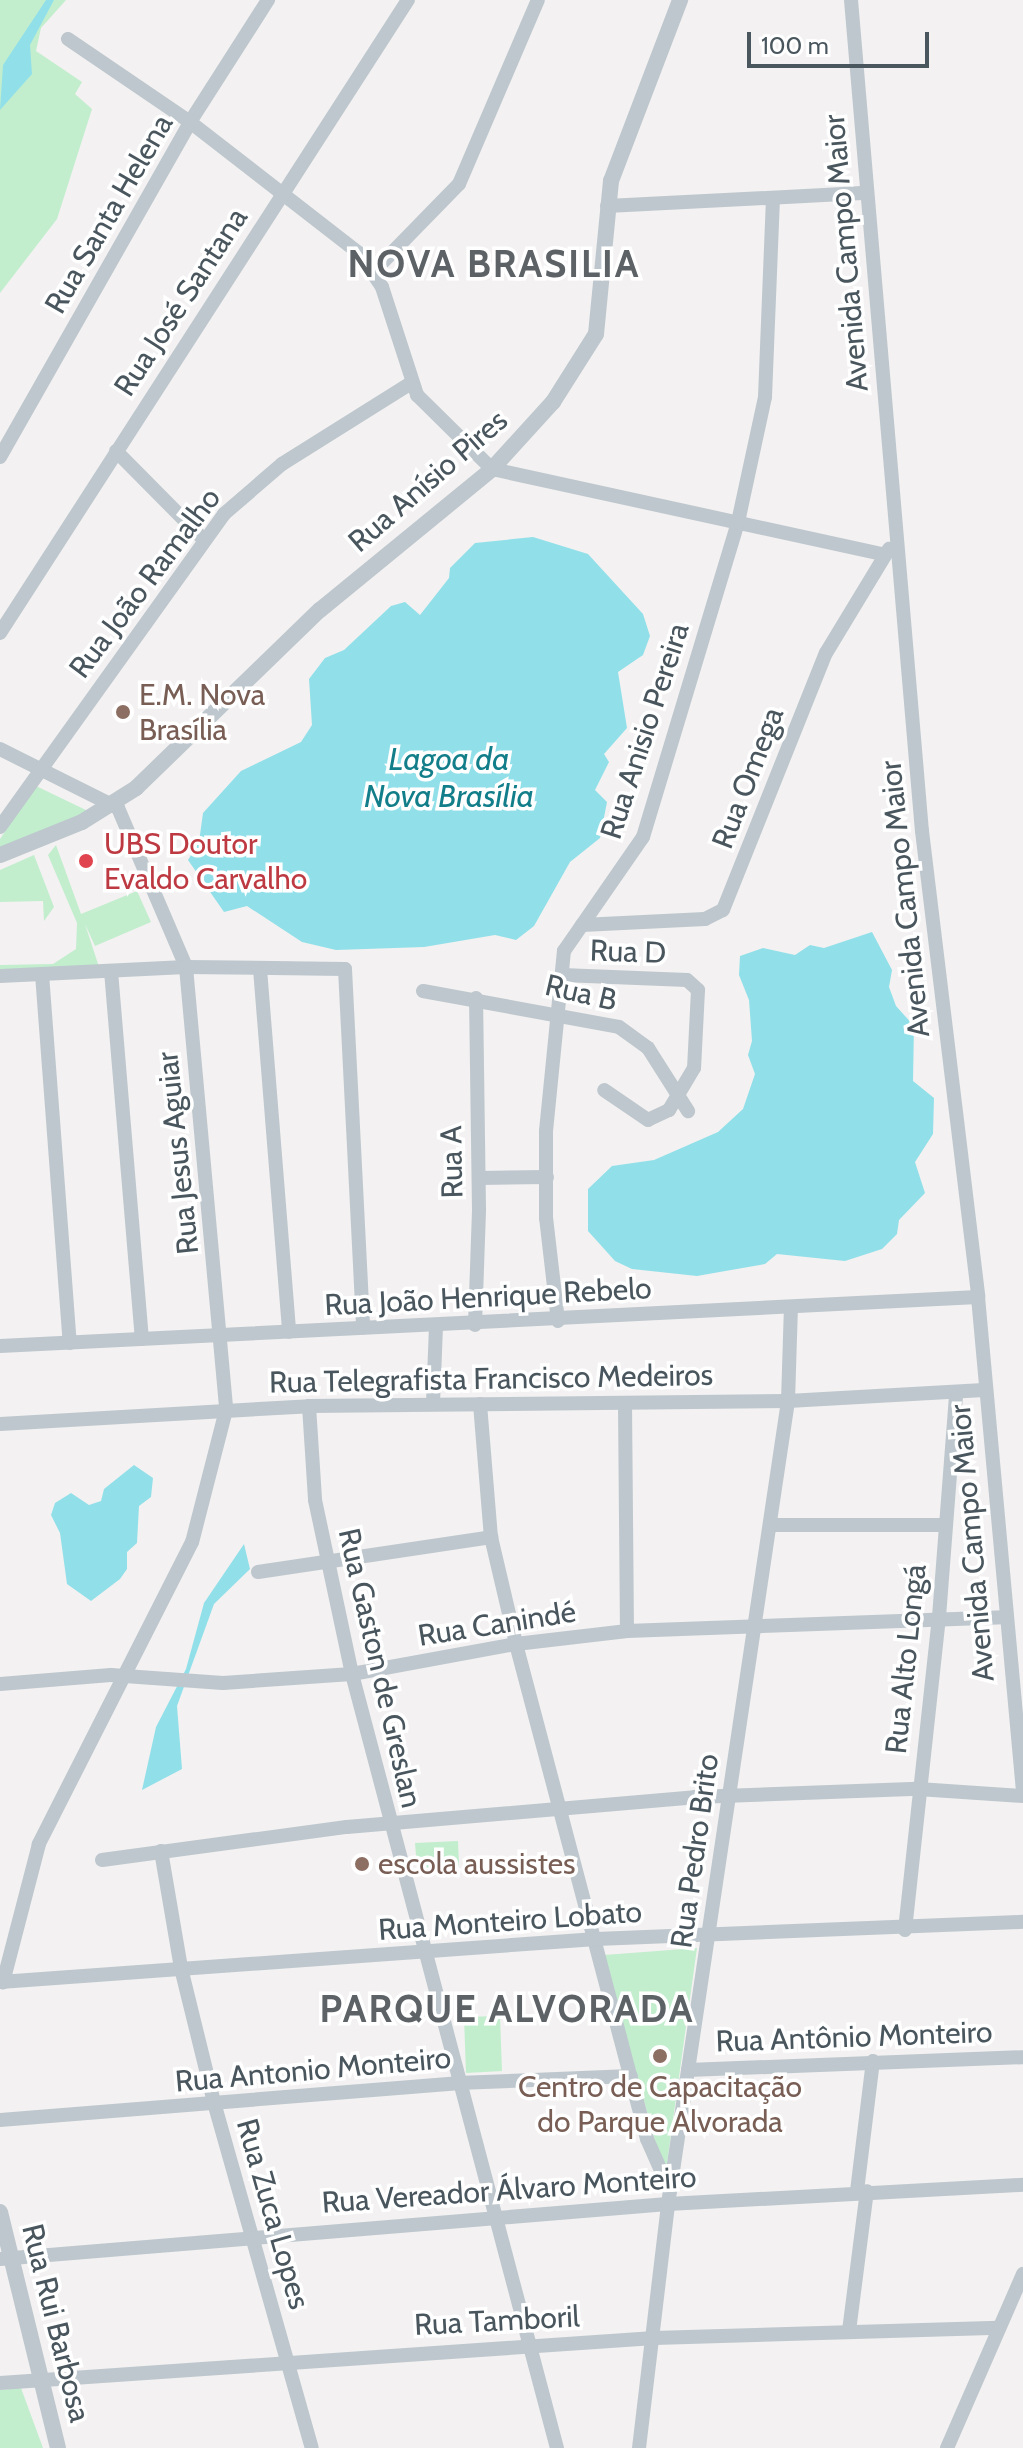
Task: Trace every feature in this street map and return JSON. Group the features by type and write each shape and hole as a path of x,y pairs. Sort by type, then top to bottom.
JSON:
{"street":[{"name":"Rua Santa Helena","path":"0,457 190,122 268,0"},
{"name":"Rua José Santana","path":"0,633 408,0"},
{"path":"375,270 459,184 538,0"},
{"name":"Rua Anísio Pires","path":"0,855 113,805 180,749 320,610 492,469 553,402 590,347 603,289 607,206 617,160 680,0"},
{"name":"Avenida Campo Maior","path":"851,0 922,831 978,1297 1004,1617 1023,1794"},
{"path":"68,39 190,122 283,191 375,270 411,383 446,428 492,469 882,554"},
{"path":"607,206 867,193"},
{"name":"Rua Anisio Pereira","path":"558,1321 546,1218 547,1103 560,1014 564,951 633,856 653,813 738,522 765,397 773,199"},
{"name":"Rua João Ramalho","path":"0,827 203,539 254,484 411,383"},
{"path":"116,451 203,539"},
{"name":"Rua Omega","path":"582,925 705,919 723,910 826,653 882,554 896,544"},
{"path":"0,749 113,805"},
{"name":"Rua Jesus Aguiar","path":"1,1982 39,1844 128,1676 192,1542 226,1410 222,1335 186,967 131,831 113,805"},
{"path":"0,976 186,967 345,969 363,1328"},
{"path":"260,969 289,1332"},
{"path":"111,971 142,1339"},
{"path":"42,974 70,1343"},
{"name":"Rua D","path":"562,975 692,981 700,996 698,1046 684,1104"},
{"name":"Rua B","path":"423,991 560,1014 633,1034 684,1104"},
{"name":"Rua A","path":"475,1325 479,1178 476,998"},
{"path":"604,1090 651,1121 684,1104"},
{"path":"479,1178 547,1177"},
{"name":"Rua João Henrique Rebelo","path":"0,1346 558,1321 978,1297"},
{"name":"Rua Pedro Brito","path":"639,2448 669,2198 788,1401 791,1308"},
{"path":"433,1404 436,1327"},
{"name":"Rua Telegrafista Francisco Medeiros","path":"0,1424 309,1406 788,1401 956,1394 984,1390"},
{"name":"Rua Alto Longá","path":"905,1930 939,1617 956,1394"},
{"path":"625,1403 627,1631"},
{"path":"480,1404 491,1537 516,1644 655,2163 669,2198"},
{"name":"Rua Gaston de Greslan","path":"309,1406 326,1561 352,1674 557,2448"},
{"path":"770,1525 945,1525"},
{"path":"258,1572 491,1537"},
{"name":"Rua Canindé","path":"0,1684 128,1676 198,1683 352,1674 516,1644 627,1631 939,1617 1004,1617"},
{"path":"102,1860 390,1824 728,1796 918,1789 1023,1794"},
{"name":"Rua Zuca Lopes","path":"161,1851 181,1968 215,2106 312,2448"},
{"name":"Rua Monteiro Lobato","path":"1,1982 596,1939 905,1930 1023,1922"},
{"name":"Rua Antônio Monteiro","path":"688,2070 1023,2057"},
{"path":"849,2331 873,2061"},
{"name":"Rua Antonio Monteiro","path":"0,2120 215,2106 458,2083 631,2076"},
{"name":"Rua Vereador Álvaro Monteiro","path":"5,2258 497,2218 669,2198 1023,2185"},
{"name":"Rua Rui Barbosa","path":"0,2212 5,2258 42,2381 58,2448"},
{"path":"947,2448 1023,2274"},
{"name":"Rua Tamboril","path":"0,2383 288,2359 654,2338 999,2328"}],"green space":[{"path":"0,0 66,0 41,28 36,51 82,82 75,94 92,109 57,219 0,293"},
{"path":"36,786 88,811 0,850 0,839"},
{"path":"56,845 81,914 137,891 151,922 95,946 85,924 100,970 0,974 0,965 53,964 76,949 77,923 48,855"},
{"path":"34,855 54,907 44,921 43,901 0,902 0,870"},
{"path":"458,1841 459,1866 417,1868 415,1843"},
{"path":"697,1948 665,2177 604,1955"},
{"path":"500,2016 502,2071 466,2073 464,2017"},
{"path":"21,2388 43,2448 0,2448 0,2390"}],"water":[{"path":"46,0 54,0 30,45 32,74 0,110 3,65"},
{"name":"Lagoa da Nova Brasília","path":"533,537 588,554 643,614 650,636 643,655 618,672 627,728 604,754 609,762 595,790 607,802 600,838 570,862 534,926 516,940 495,935 424,947 336,950 302,942 247,906 224,912 188,860 199,842 203,813 241,771 301,742 312,725 309,679 325,658 344,650 391,606 405,602 420,615 449,578 450,568 475,543"},
{"path":"872,932 892,970 889,987 896,1006 914,1026 913,1081 934,1098 933,1134 915,1162 925,1193 899,1220 897,1234 882,1249 845,1261 777,1254 765,1264 697,1276 632,1269 615,1261 588,1231 588,1189 612,1166 654,1160 718,1132 743,1109 755,1074 748,1055 752,1041 749,1000 739,975 740,956 763,948 795,955 810,945 824,948"},
{"path":"134,1465 153,1478 151,1497 139,1506 137,1543 127,1552 127,1569 120,1579 91,1601 67,1584 60,1533 51,1515 55,1503 71,1493 89,1505 101,1501 104,1489"},
{"path":"244,1544 250,1569 214,1604 177,1706 182,1769 142,1790 156,1727 186,1669 204,1603"}],"place":[{"name":"E.M. Nova Brasília","path":"123,712"},
{"name":"UBS Doutor Evaldo Carvalho","path":"86,861"},
{"name":"escola aussistes","path":"362,1864"},
{"name":"Centro de Capacitação do Parque Alvorada","path":"660,2056"}],"district":[{"name":"NOVA BRASILIA","path":"494,264"},
{"name":"PARQUE ALVORADA","path":"507,2009"}]}
